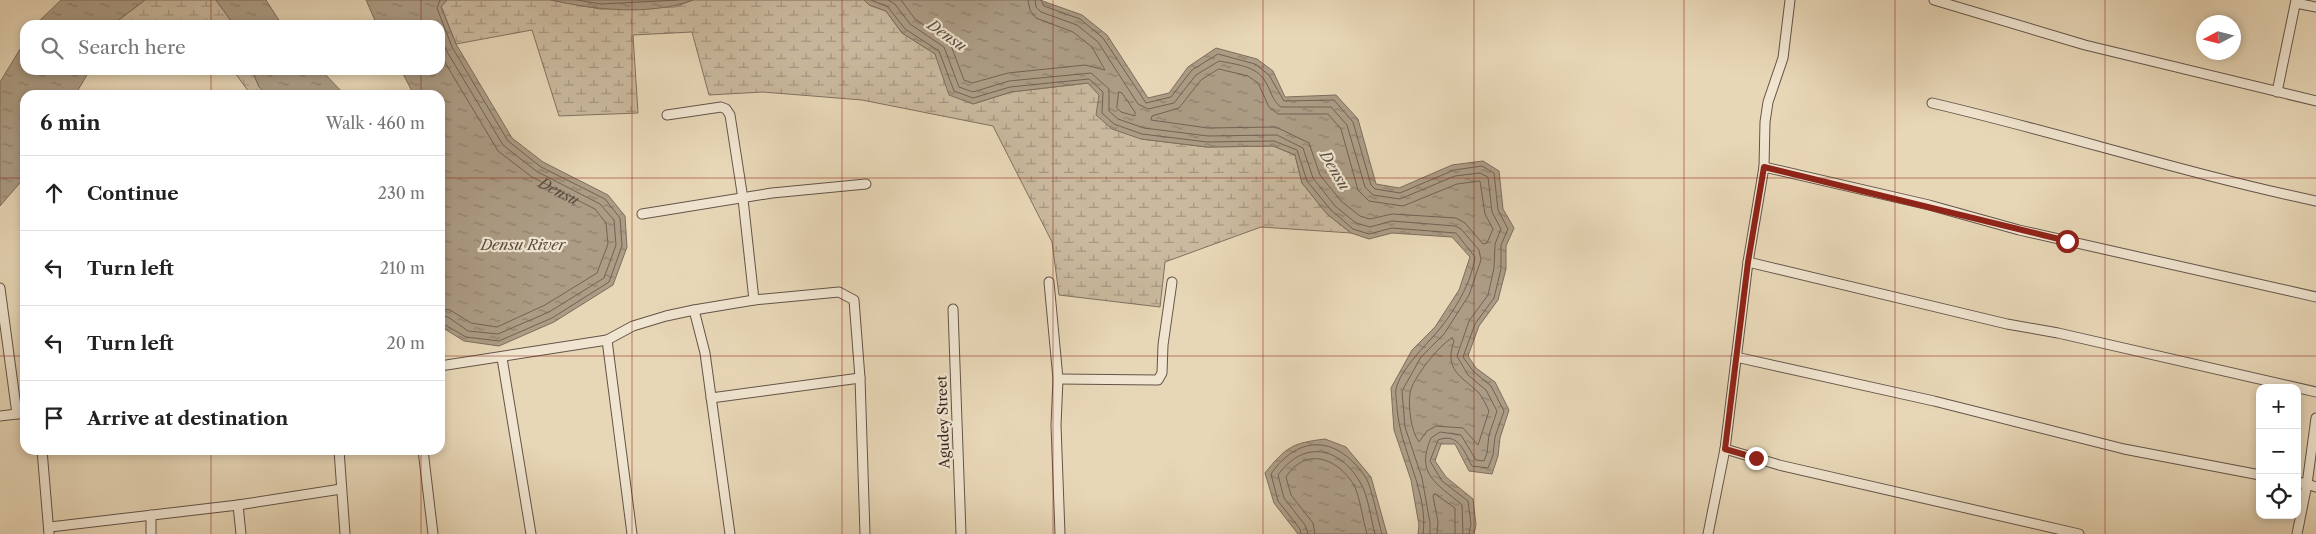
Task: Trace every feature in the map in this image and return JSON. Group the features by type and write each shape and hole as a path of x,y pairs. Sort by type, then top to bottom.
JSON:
{"street":[{"path":"1708,534 1725,449 1748,262 1764,167 1765,122 1768,102 1783,58 1790,0"},
{"path":"1934,0 2085,45 2316,101"},
{"path":"2277,92 2296,1 2316,7"},
{"path":"1932,102 2035,127 2083,142 2180,166 2247,186 2316,200"},
{"path":"667,115 721,107 726,109 730,115 743,199 754,300"},
{"path":"1764,167 1929,205 2020,230 2316,297"},
{"path":"642,214 772,193 866,184"},
{"path":"1748,262 2007,324 2058,333 2316,392"},
{"path":"1049,282 1058,379 1056,425 1060,534"},
{"path":"1058,379 1158,380 1162,373 1163,345 1172,282"},
{"path":"0,288 2,322 20,408"},
{"path":"445,365 502,358 607,340 633,326 694,310 754,300 839,292 854,300 860,378 865,534"},
{"name":"Agudey Street","path":"953,309 961,534"},
{"path":"694,310 705,353 730,534"},
{"path":"607,340 632,534"},
{"path":"1736,357 1934,402 2124,449 2256,474"},
{"path":"502,358 531,534"},
{"path":"711,398 860,378"},
{"path":"0,416 20,413"},
{"path":"2297,534 2312,485 2316,418"},
{"path":"1725,449 1779,465 2079,534"},
{"path":"42,455 50,530 341,489"},
{"path":"339,455 345,534"},
{"path":"424,455 433,534"},
{"path":"238,505 241,534"},
{"path":"151,515 151,534"}],"green space":[{"path":"145,0 216,0 230,20 119,20"},
{"path":"447,0 551,0 600,9 674,7 693,0 864,0 869,5 886,11 902,33 935,54 942,71 973,104 1011,92 1088,83 1141,139 1207,147 1273,146 1295,155 1302,183 1327,214 1351,233 1261,227 1165,262 1160,307 1059,295 1052,242 993,126 862,100 763,92 709,95 692,32 633,35 638,113 559,116 532,30 456,44 441,6"},
{"path":"237,75 254,75 262,90 247,90"}],"water":[{"path":"61,0 145,0 119,20 40,20"},
{"path":"216,0 266,0 279,20 230,20"},
{"name":"Densu River","path":"366,0 447,0 441,7 456,44 512,138 543,162 608,195 625,216 627,247 613,285 554,322 499,346 464,341 445,329 445,90 411,90 404,75 445,75 445,20 375,20"},
{"path":"551,0 693,0 659,8 622,10 604,9"},
{"name":"Densu","path":"864,0 1040,0 1082,15 1107,35 1148,98 1169,93 1188,67 1216,48 1257,59 1273,71 1285,97 1336,95 1358,119 1376,184 1399,188 1452,165 1483,161 1499,171 1503,209 1514,228 1506,246 1506,269 1498,300 1479,326 1468,356 1476,368 1495,382 1509,410 1500,438 1498,456 1492,474 1469,471 1455,444 1441,444 1435,461 1446,477 1473,499 1476,525 1474,534 1418,534 1419,525 1411,480 1394,430 1391,388 1412,350 1435,327 1459,290 1470,257 1452,237 1392,233 1369,239 1351,233 1327,214 1302,183 1295,155 1273,146 1207,147 1141,139 1112,129 1096,115 1099,95 1088,83 1011,92 973,104 949,95 935,54 902,33 886,11 869,5"},
{"path":"20,49 20,75 87,75 78,90 20,90 20,183 0,206 0,82"},
{"path":"254,75 326,75 340,90 262,90"},
{"path":"1325,439 1346,447 1371,477 1387,534 1298,534 1274,503 1265,473 1290,448 1305,442"}],"route":[{"path":"1756,458 1725,449 1748,262 1764,167 1929,205 2067,241"}]}
